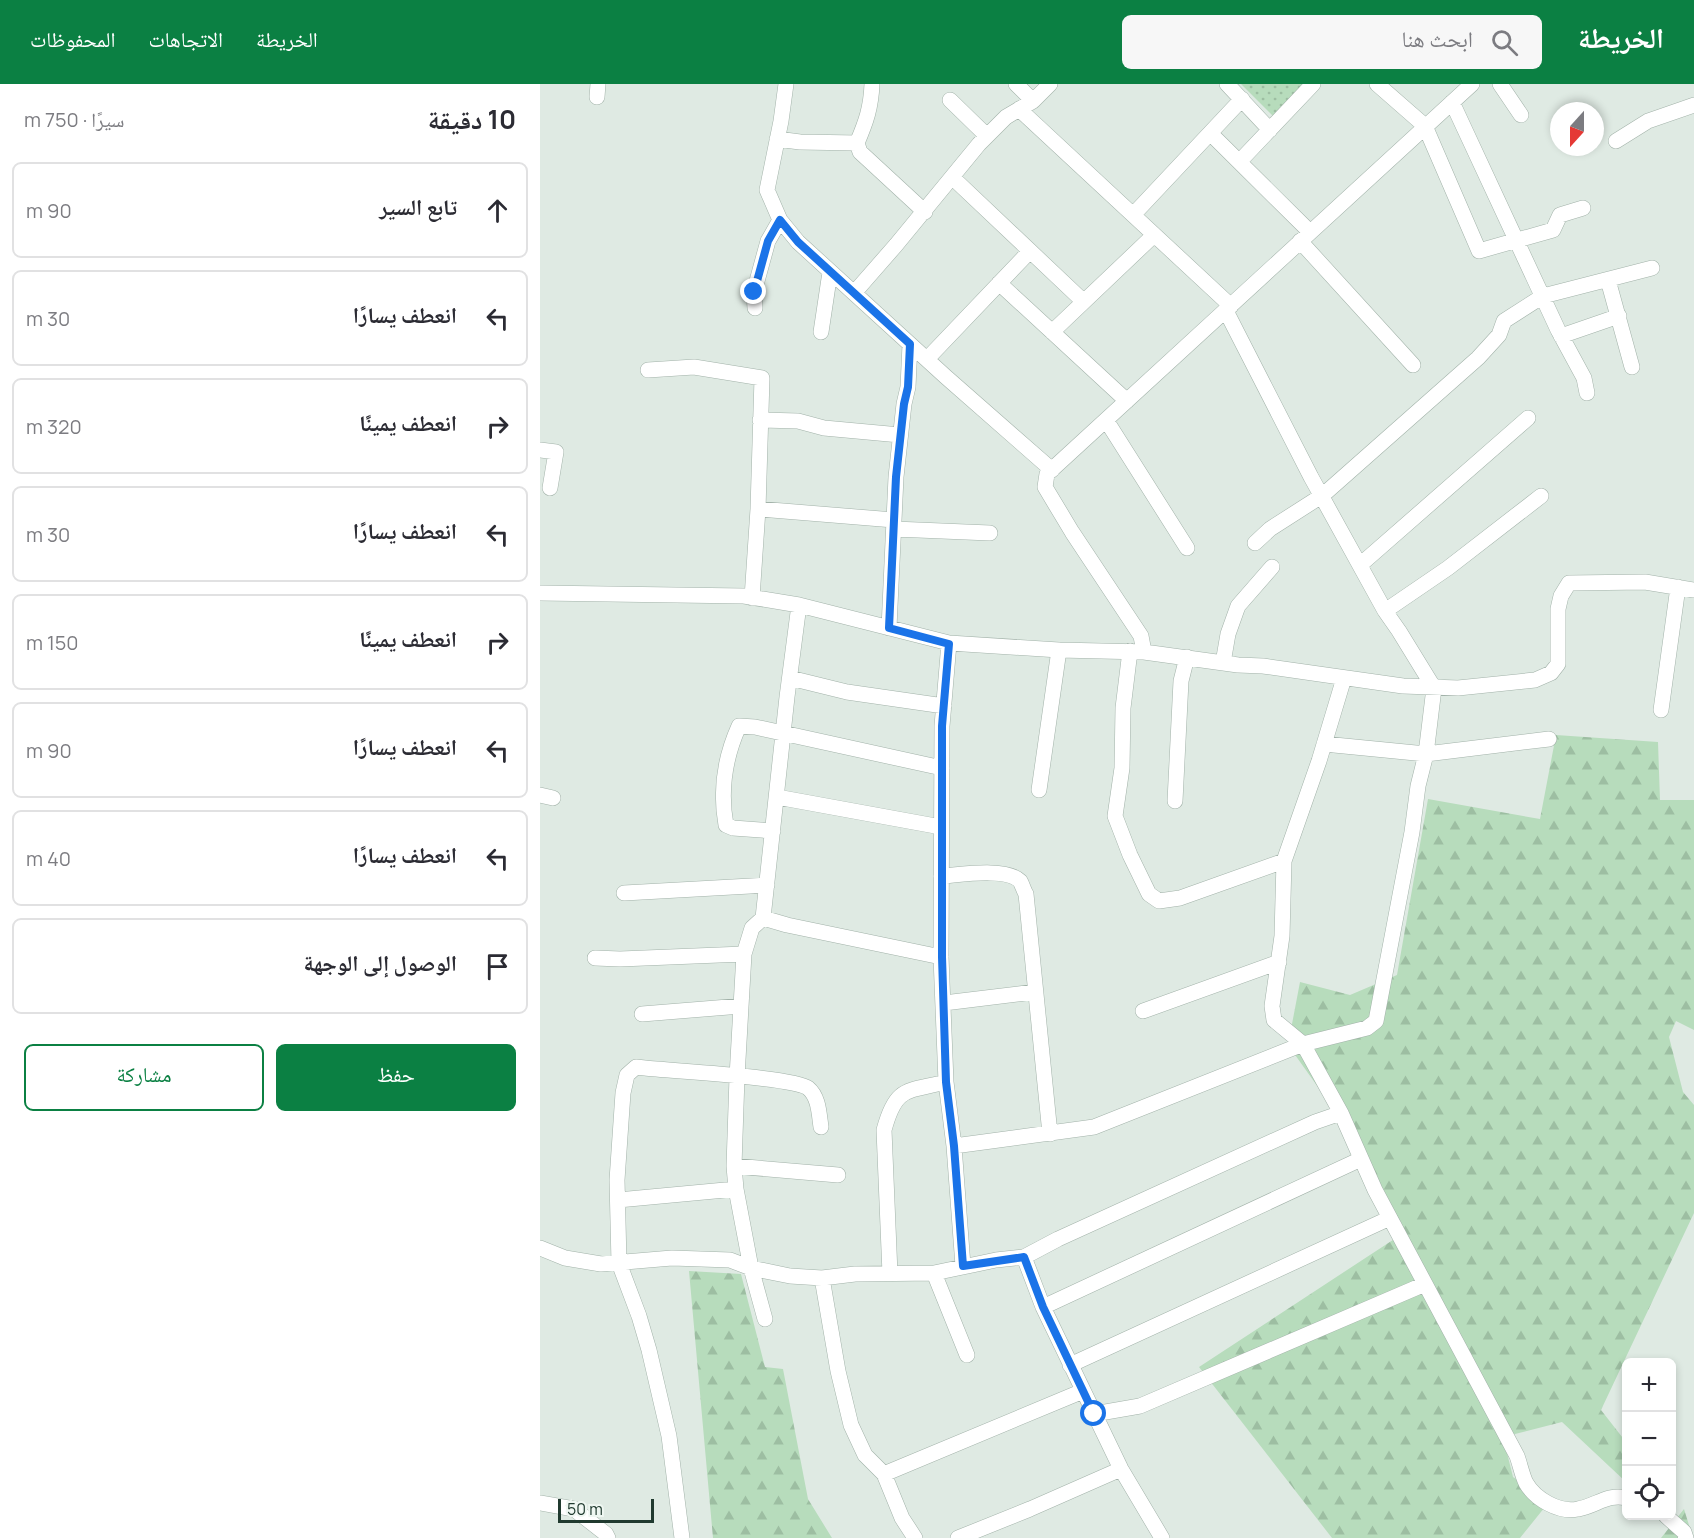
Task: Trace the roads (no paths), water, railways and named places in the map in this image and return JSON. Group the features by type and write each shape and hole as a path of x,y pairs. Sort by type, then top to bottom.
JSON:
{"street":[{"path":"786,84 767,190 780,220 798,242 830,272 1052,470"},
{"path":"872,84 867,120 857,143 860,152 925,212"},
{"path":"1016,84 1033,101"},
{"path":"854,293 925,212 987,136 1006,117 1033,101 1050,84"},
{"path":"1227,84 1270,130"},
{"path":"1240,161 1313,84"},
{"path":"1377,84 1425,126 1479,251 1553,230 1560,215 1583,208"},
{"path":"1284,861 1180,898 1159,901 1149,894 1130,855 1115,816 1122,768 1124,708 1141,636 1045,487 1047,474 1472,84"},
{"path":"1500,84 1521,116"},
{"path":"1133,215 1242,99"},
{"path":"950,100 987,136"},
{"path":"1452,102 1561,336 1584,378 1587,393"},
{"path":"1616,141 1648,121 1694,105"},
{"path":"954,1146 1094,1127 1303,1044 1367,1028 1376,1021 1412,832 1418,786 1426,754 1434,688 1400,631 1385,611 1323,495 1311,477 1228,309 1133,215 1019,110"},
{"path":"1210,133 1240,161 1413,365"},
{"path":"777,139 800,142 857,143"},
{"path":"952,178 1083,301"},
{"path":"755,308 754,292 768,241 780,220"},
{"path":"1052,332 1154,235"},
{"path":"927,360 1030,251"},
{"path":"1255,543 1270,529 1323,495 1478,358 1499,335 1504,321 1543,296 1652,268"},
{"path":"821,332 830,272"},
{"path":"1608,280 1632,368"},
{"path":"999,283 1126,401"},
{"path":"1561,336 1619,316"},
{"path":"889,628 900,435 908,387 910,344"},
{"path":"648,370 694,367 762,378 758,509 752,598"},
{"path":"1360,565 1528,418"},
{"path":"760,420 798,421 833,429 900,435"},
{"path":"1106,420 1188,548"},
{"path":"540,450 556,452 550,488"},
{"path":"1385,611 1542,496"},
{"path":"758,509 990,533"},
{"path":"1223,663 1228,634 1238,606 1272,567"},
{"path":"540,593 752,598 799,604 949,644 1059,650 1137,651 1403,686 1458,688 1535,680 1551,673 1558,664 1558,609 1561,596 1569,583 1645,582 1694,590"},
{"path":"1661,710 1678,587"},
{"path":"765,1319 751,1268 736,1189 734,1166 737,1077 744,954 752,928 763,918 799,604"},
{"path":"949,644 942,768 942,957 946,1082 954,1146 963,1266"},
{"path":"1040,790 1059,650"},
{"path":"1175,801 1181,681 1187,657"},
{"path":"790,678 847,692 944,706"},
{"path":"1344,678 1284,861 1282,936 1272,1006 1274,1020 1303,1044 1341,1113 1390,1218 1518,1456 1526,1483 1541,1499 1558,1508 1576,1509 1616,1495 1622,1497"},
{"path":"773,831 733,828 726,825 723,807 727,761 739,726 755,727 942,768"},
{"path":"1324,744 1426,754 1549,739"},
{"path":"777,797 941,827"},
{"path":"941,876 980,873 1009,875 1020,882 1026,894 1050,1134"},
{"path":"624,893 767,885"},
{"path":"763,918 942,957"},
{"path":"595,958 744,954"},
{"path":"1143,1011 1279,962"},
{"path":"944,1004 1034,992"},
{"path":"642,1014 741,1006"},
{"path":"682,1538 669,1436 652,1360 639,1316 619,1263 617,1180 623,1093 627,1075 636,1067 806,1086 814,1095 821,1127"},
{"path":"890,1274 884,1130 890,1109 902,1093 946,1082"},
{"path":"540,1248 565,1258 601,1264 672,1258 730,1260 751,1268 790,1276 822,1278 934,1273 963,1266 1024,1257 1068,1234 1341,1113"},
{"path":"1043,1307 1362,1159"},
{"path":"734,1166 838,1175"},
{"path":"618,1200 736,1189"},
{"path":"1070,1365 1390,1218"},
{"path":"1024,1257 1043,1307 1120,1469 1162,1538"},
{"path":"934,1273 967,1355"},
{"path":"822,1278 838,1371 851,1425 865,1455 884,1474 902,1518 915,1538"},
{"path":"1094,1414 1140,1406 1425,1284"},
{"path":"884,1474 1083,1392"},
{"path":"958,1538 1120,1469"},
{"path":"540,1503 574,1509 608,1538"},
{"path":"1671,1520 1684,1532 1686,1538"}]}
